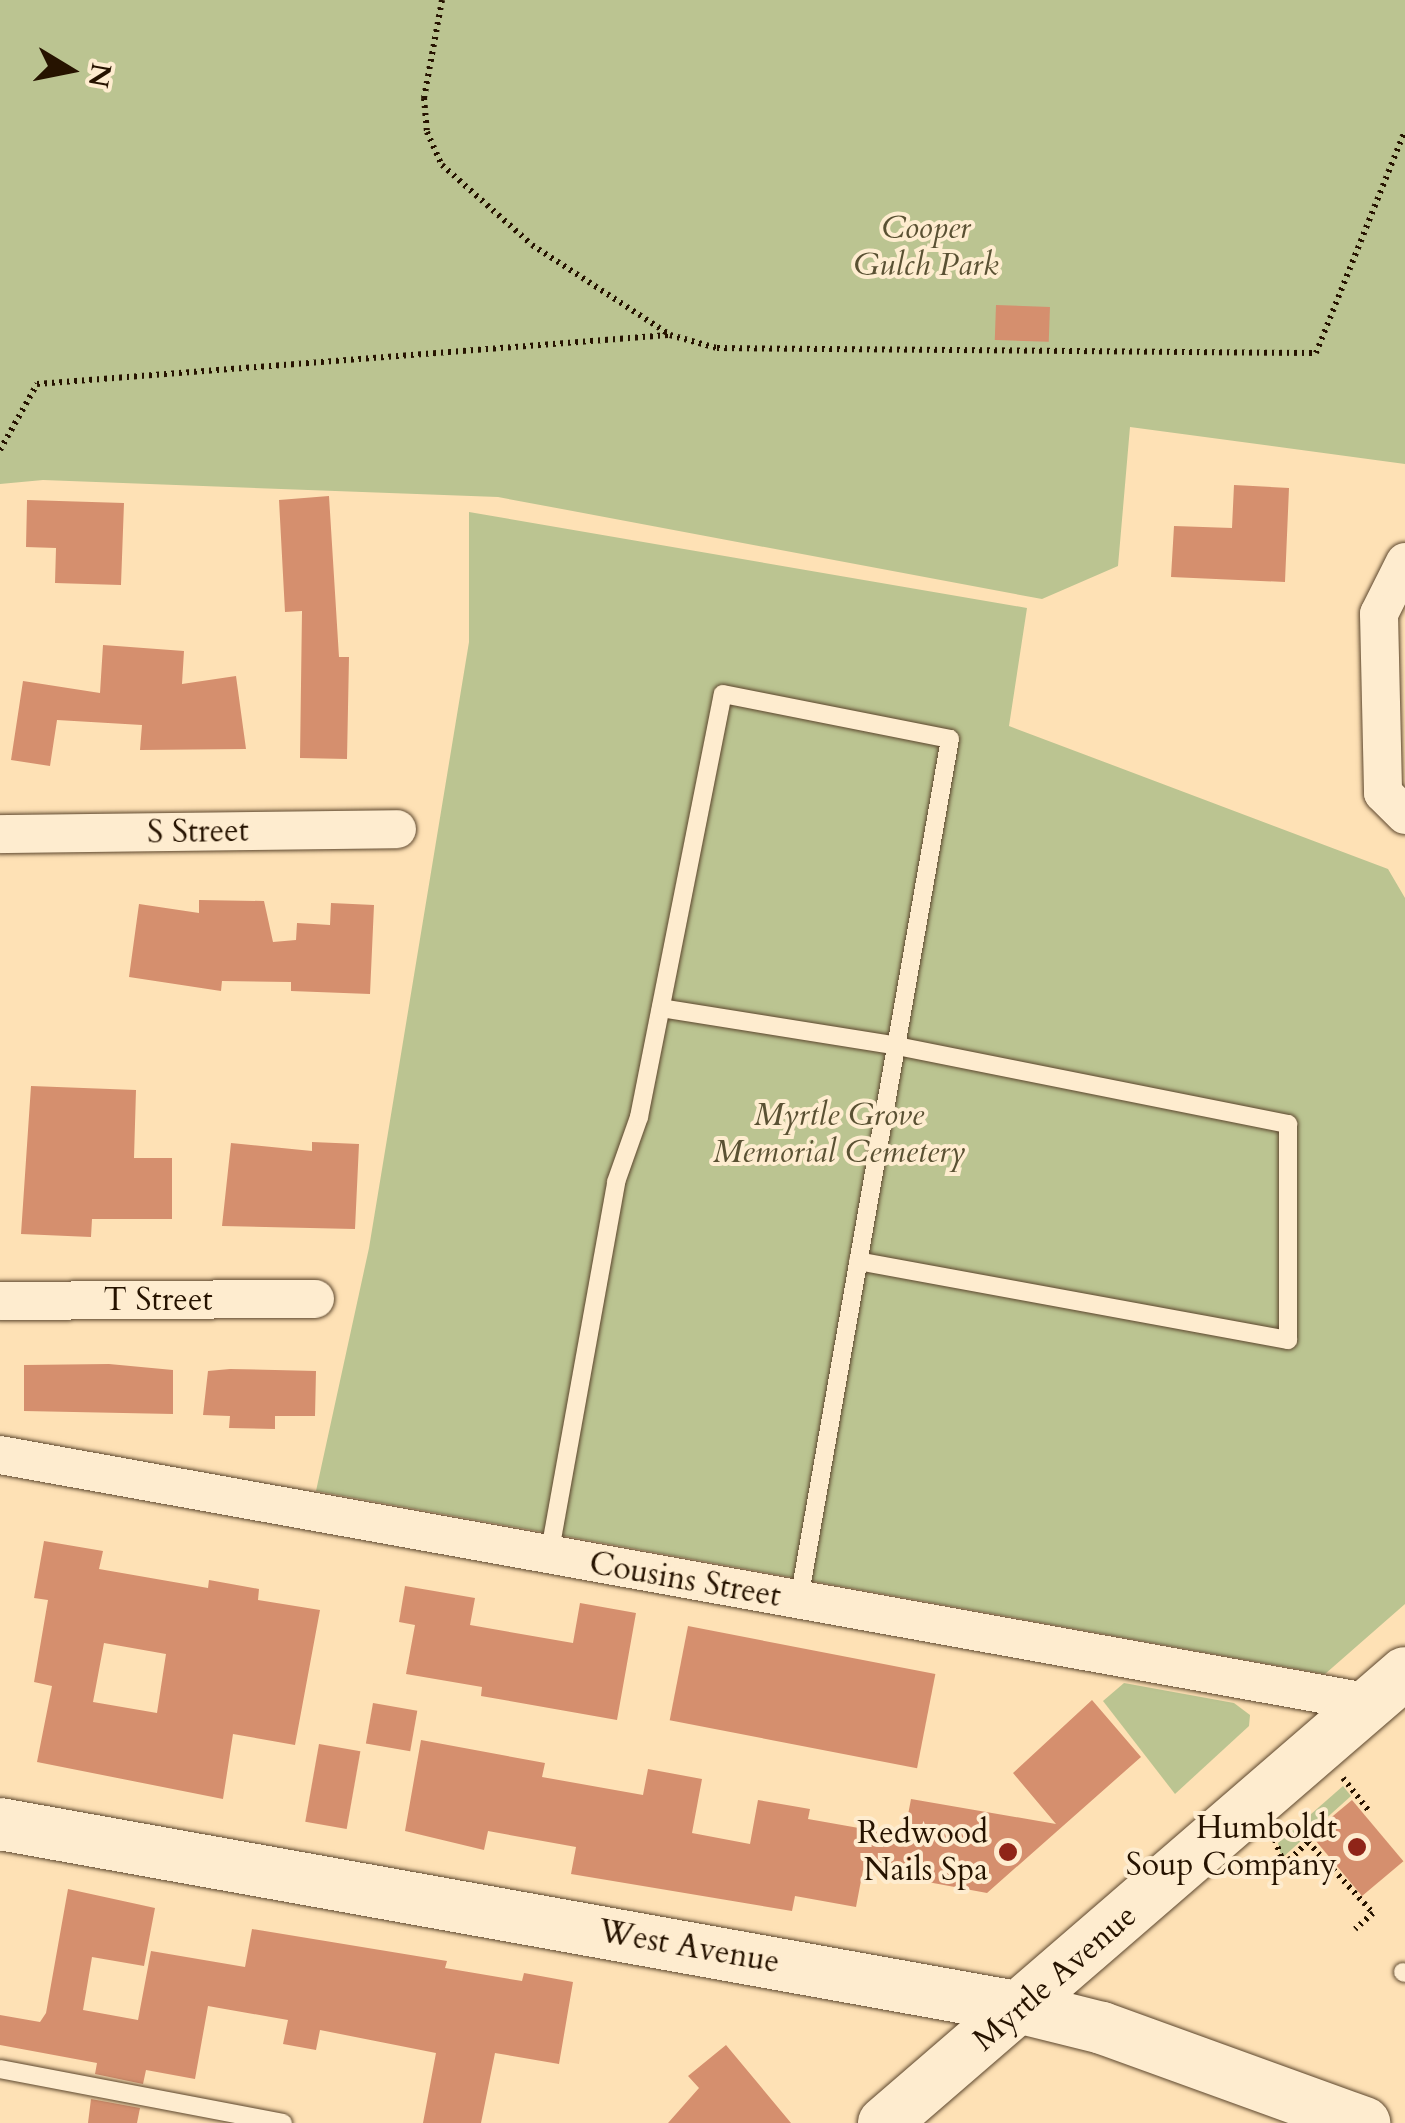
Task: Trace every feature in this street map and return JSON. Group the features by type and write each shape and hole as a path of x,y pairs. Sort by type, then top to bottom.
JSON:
{"main road":[{"name":"Myrtle Avenue","path":"884,2123 1022,2008 1388,1688"},
{"name":"West Avenue","path":"0,1824 1022,2008 1102,2028 1364,2123"}],"street":[{"path":"1398,810 1382,779 1379,614 1402,574"},
{"name":"S Street","path":"0,834 397,830"},
{"name":"T Street","path":"0,1301 315,1298"},
{"name":"Cousins Street","path":"0,1455 800,1600 1388,1688"}],"lane":[{"path":"549,1556 616,1182 639,1118 723,694 950,738 800,1600"},
{"path":"661,1008 897,1046 1288,1124 1288,1340 858,1261"},
{"path":"0,2069 283,2123"}],"path":[{"path":"442,0 424,98 427,132 442,165 519,234 670,335 716,348 800,352 1316,353 1405,131"},
{"path":"0,450 37,384 670,335"},
{"path":"1342,1777 1369,1811"},
{"path":"1275,1839 1284,1865 1308,1842 1374,1913 1355,1929"}],"green space":[{"name":"Cooper Gulch Park","path":"0,0 1405,0 1405,464 1130,427 1118,566 1042,599 498,497 43,480 0,484"},
{"name":"Myrtle Grove Memorial Cemetery","path":"469,512 1027,608 1009,726 1388,869 1405,898 1405,1604 1325,1674 316,1491 369,1248 469,642"},
{"path":"1124,1683 1234,1703 1250,1715 1249,1726 1175,1794 1103,1701"},
{"path":"1343,1786 1351,1796 1282,1858 1278,1843"}],"building":[{"path":"996,305 1050,307 1049,342 995,340"},
{"path":"1234,485 1289,488 1285,582 1171,577 1174,526 1232,528"},
{"path":"329,496 339,657 349,657 347,759 300,758 302,611 285,612 279,500"},
{"path":"27,500 124,503 121,585 55,583 56,548 26,547"},
{"path":"103,645 184,651 182,684 236,676 246,749 140,750 142,725 57,720 50,766 11,760 23,681 100,693"},
{"path":"199,900 264,901 273,942 296,940 297,923 330,925 331,903 374,905 370,994 291,991 291,982 222,981 221,991 129,977 139,904 199,913"},
{"path":"31,1086 136,1090 134,1158 172,1158 172,1219 92,1219 91,1237 21,1234"},
{"path":"312,1142 359,1144 355,1229 222,1226 231,1143 312,1151"},
{"path":"109,1364 173,1370 173,1414 24,1411 24,1365"},
{"path":"208,1371 316,1371 315,1416 275,1416 275,1429 229,1428 230,1416 203,1415"},
{"path":"44,1541 103,1551 99,1569 208,1588 209,1580 259,1589 258,1600 320,1610 295,1745 233,1734 223,1799 37,1762 52,1686 34,1682 48,1600 34,1598","holes":["104,1643 166,1654 157,1713 93,1702"]},
{"path":"405,1586 475,1598 470,1625 573,1643 580,1603 636,1613 617,1720 481,1696 482,1687 406,1674 415,1625 399,1622"},
{"path":"688,1626 935,1674 917,1768 670,1720"},
{"path":"1092,1700 1141,1757 987,1893 863,1870 856,1907 795,1896 792,1911 571,1874 576,1847 488,1831 484,1850 405,1831 421,1740 545,1763 542,1777 643,1795 648,1769 702,1779 692,1833 750,1844 758,1800 810,1809 808,1819 904,1836 911,1799 1056,1824 1013,1773"},
{"path":"373,1703 417,1711 410,1751 366,1743"},
{"path":"319,1744 360,1751 347,1829 305,1822"},
{"name":"Humboldt Soup Company","path":"1352,1800 1403,1861 1362,1896 1311,1835"},
{"path":"68,1889 155,1908 144,1966 92,1957 83,2010 138,2020 151,1951 245,1967 252,1929 447,1961 445,1968 522,1981 524,1973 573,1982 559,2064 495,2053 481,2123 423,2123 436,2053 320,2030 316,2050 283,2044 288,2020 208,2006 195,2079 146,2070 143,2084 95,2074 97,2063 0,2045 0,2015 40,2022 46,2013"},
{"path":"726,2045 791,2123 668,2123 699,2088 688,2076"},
{"path":"91,2099 140,2108 137,2123 88,2123"}],"place":[{"name":"Humboldt Soup Company","path":"1357,1847"},
{"name":"Redwood Nails Spa","path":"1008,1852"}]}
